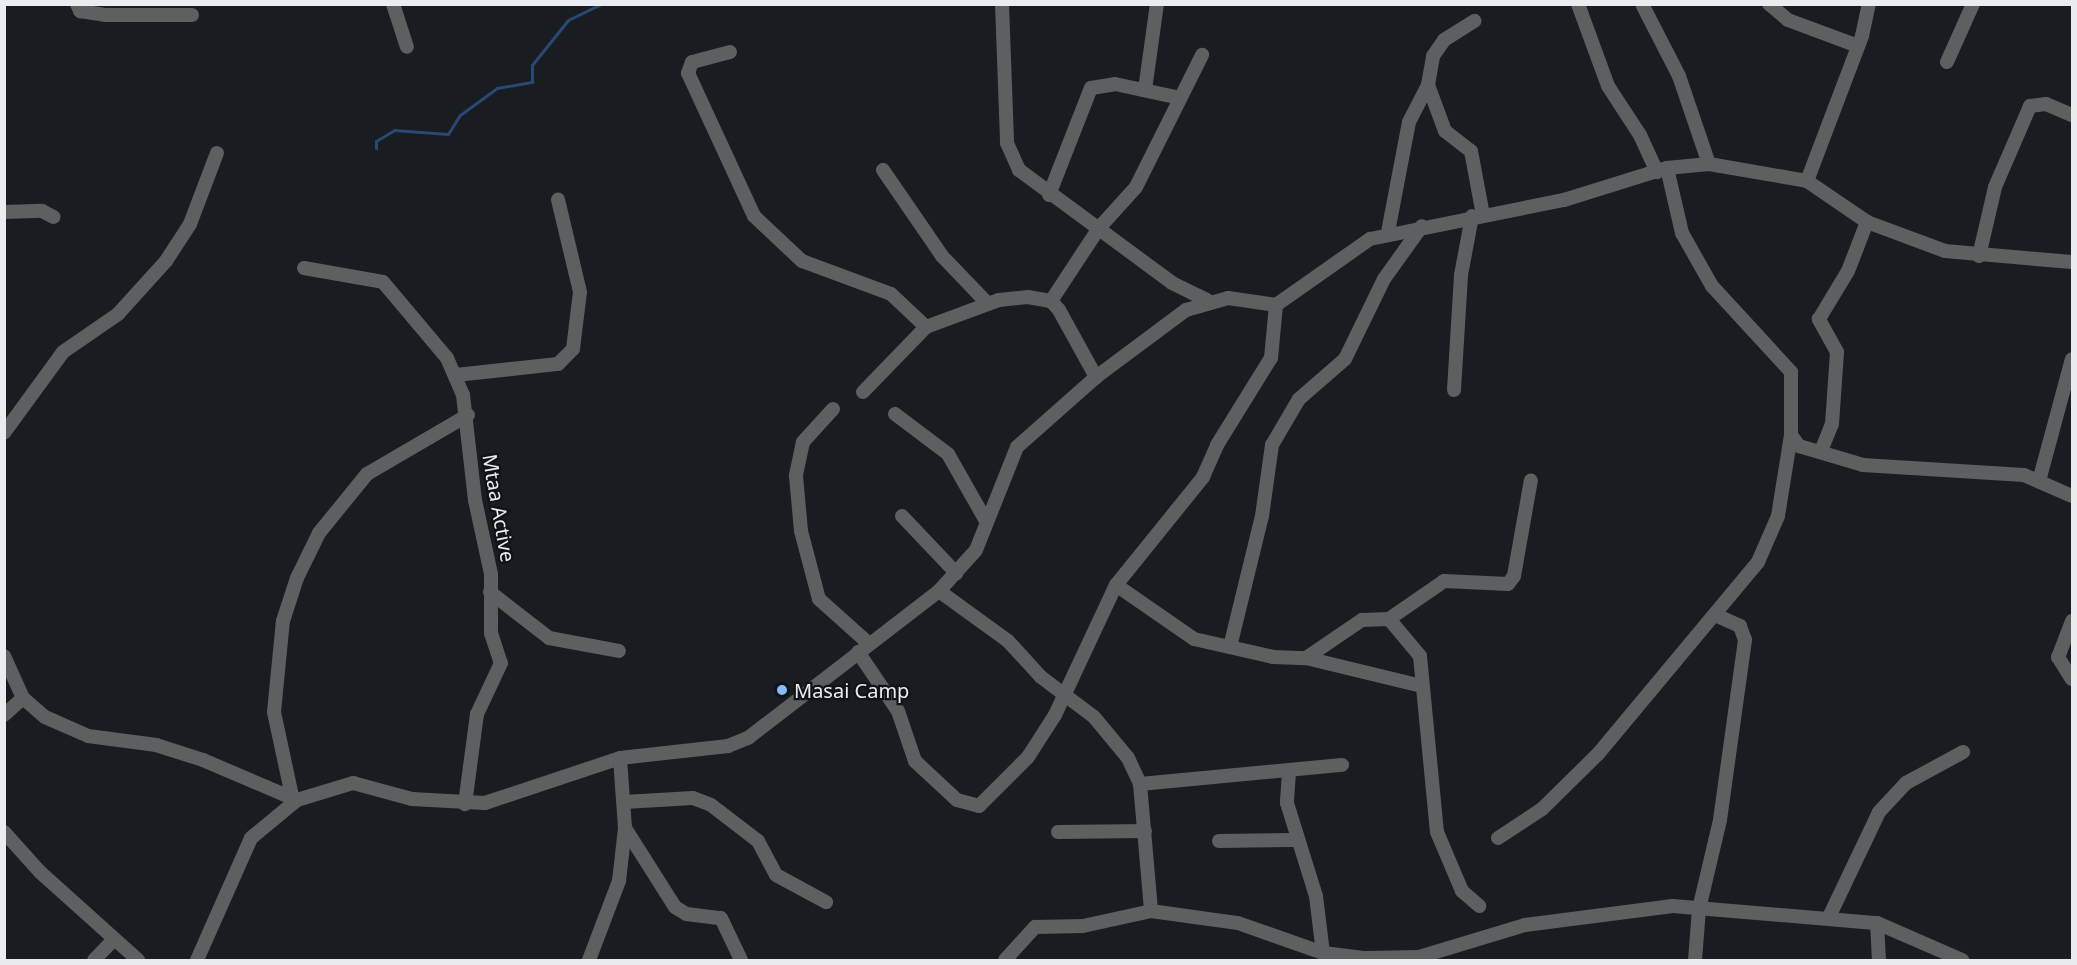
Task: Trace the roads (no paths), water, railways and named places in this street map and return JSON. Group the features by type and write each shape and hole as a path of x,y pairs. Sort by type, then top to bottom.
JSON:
{"street":[{"path":"77,4 80,11 105,15 192,15"},
{"path":"393,4 407,47"},
{"path":"1002,4 1007,143 1019,170 1049,195 1099,228 1172,283 1207,300 1276,305 1300,293 1355,246 1388,232 1564,200 1662,170 1709,164 1807,181 1867,222 1945,251 1979,256 2073,262"},
{"path":"1145,90 1157,4"},
{"path":"1498,838 1542,809 1598,754 1758,562 1771,534 1787,480 1791,435 1791,372 1712,286 1682,233 1662,170 1608,86 1578,4"},
{"path":"1769,4 1788,20 1858,46"},
{"path":"1807,181 1858,46 1869,4"},
{"path":"1947,62 1973,4"},
{"path":"1642,6 1679,76 1709,164"},
{"path":"1388,232 1409,122 1428,85 1437,48 1474,21"},
{"path":"730,52 692,62 688,73 754,216 802,261 891,294 926,327"},
{"path":"1051,301 1099,228 1136,187 1202,55"},
{"path":"1049,195 1091,88 1115,84 1180,98"},
{"path":"1428,85 1445,131 1471,151 1478,216 1461,275 1454,390"},
{"path":"1979,256 1995,187 2030,106 2046,104 2073,115"},
{"path":"4,433 63,352 118,314 166,261 190,224 217,153"},
{"path":"883,170 942,256 988,304"},
{"path":"456,375 558,364 573,349 580,292 558,200"},
{"path":"4,212 42,211 54,217"},
{"path":"1821,451 1832,424 1838,362 1836,345 1819,319 1848,271 1867,222"},
{"path":"1230,647 1262,516 1272,445 1299,399 1345,358 1384,279 1422,226"},
{"name":"Mtaa Active","path":"304,268 383,282 456,375 468,415 490,592 491,633 500,674 477,714 465,804"},
{"path":"863,392 926,327 988,304 1028,297 1051,301 1096,376"},
{"path":"197,960 251,838 294,798 353,783 412,799 465,804 506,800 620,758 728,746 748,738 939,591 976,550 1017,447 1096,376 1149,334 1207,300"},
{"path":"833,409 803,442 796,476 801,531 819,599 863,648 898,711 915,761 968,806 978,806 1029,757 1065,693 1116,585 1196,489 1216,445 1265,372 1276,305"},
{"path":"2039,480 2073,359"},
{"path":"896,414 948,454 986,521"},
{"path":"294,798 274,712 283,621 297,578 319,533 367,474 468,415"},
{"path":"1791,435 1799,446 1863,465 2006,473 2039,480 2073,496"},
{"path":"1306,658 1362,620 1389,619 1444,581 1508,584 1514,576 1531,480"},
{"path":"902,516 956,573"},
{"path":"1116,585 1172,628 1230,647 1306,658 1422,686"},
{"path":"939,591 1008,641 1094,717 1128,758 1140,784 1151,911"},
{"path":"490,592 549,638 619,651"},
{"path":"1695,960 1699,909 1720,820 1745,640 1740,626 1715,615"},
{"path":"1389,619 1413,642 1422,686 1437,832 1458,883 1479,906"},
{"path":"2073,621 2058,657 2073,679"},
{"path":"4,656 23,698 45,717 88,736 156,745 294,798"},
{"path":"4,715 23,698"},
{"path":"1829,917 1879,812 1906,783 1963,752"},
{"path":"589,960 619,881 625,828 620,758"},
{"path":"1140,784 1289,772 1342,765"},
{"path":"1289,772 1287,803 1294,840 1316,896 1323,953"},
{"path":"624,802 693,798 711,805 758,841 776,875 826,902"},
{"path":"625,828 675,907 686,914 721,918 741,960"},
{"path":"1058,832 1145,831"},
{"path":"4,832 113,940 138,960"},
{"path":"1219,841 1294,840"},
{"path":"1005,960 1035,927 1083,926 1151,911 1238,923 1323,953 1416,959 1525,925 1673,906 1829,917 1877,923 1962,960"},
{"path":"1877,923 1879,960"},
{"path":"93,960 113,940"}],"waterway":[{"path":"376,148 376,141 394,130 448,134 460,115 497,88 532,82 532,65 568,20 601,4"}],"place":[{"name":"Masai Camp","path":"782,690"}]}
